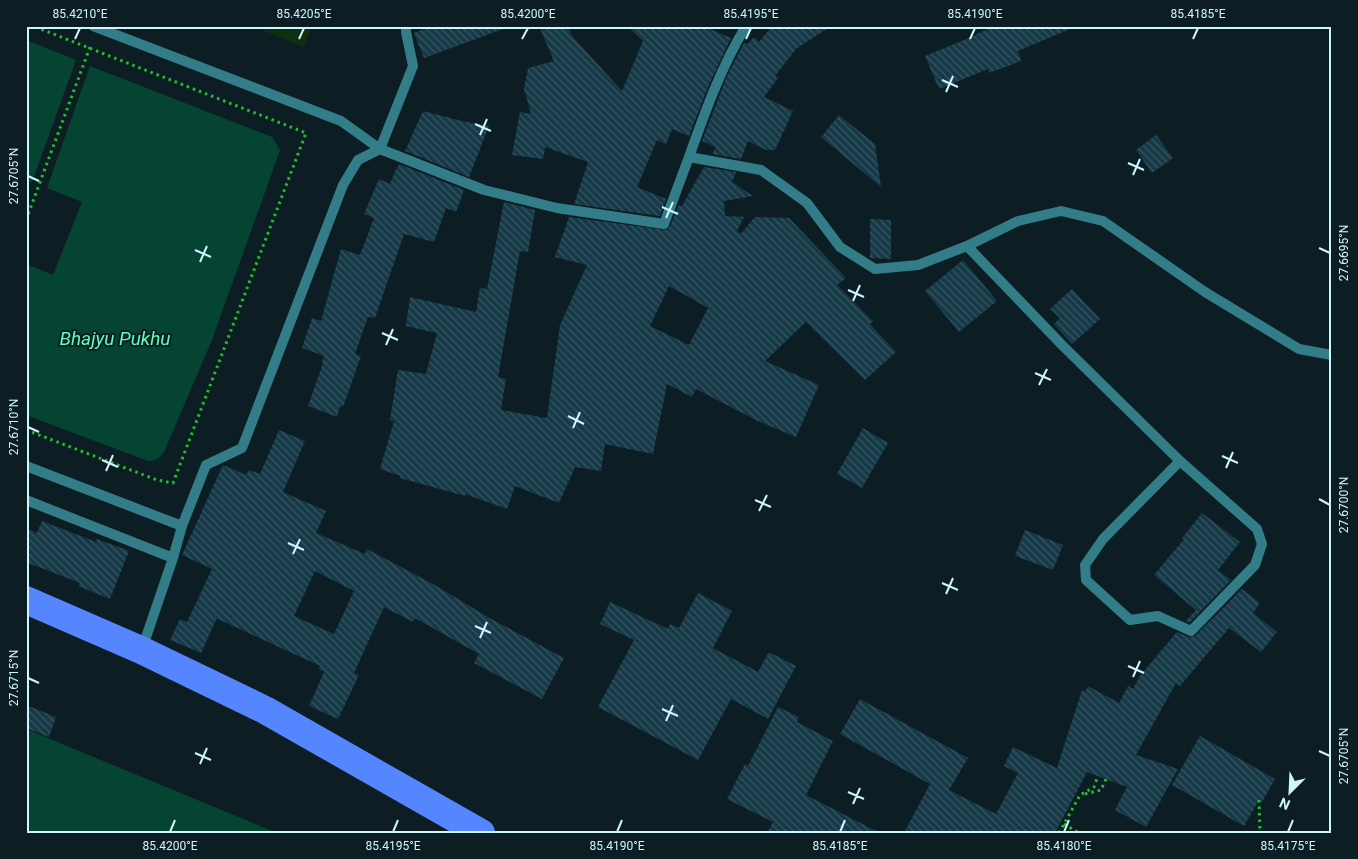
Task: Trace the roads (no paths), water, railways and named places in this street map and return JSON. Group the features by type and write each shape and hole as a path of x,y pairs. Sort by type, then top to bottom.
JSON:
{"main road":[{"path":"26,600 141,650 265,710 481,833"}],"street":[{"path":"93,26 341,121 380,149 484,190 557,208 664,224 704,114 735,44 746,26"},
{"path":"141,650 174,558 182,526 206,465 242,448 343,185 358,160 380,149 413,66 406,26"},
{"path":"689,157 761,170 807,203 840,247 875,269 918,265 967,246 1018,221 1061,211 1103,222 1205,292 1299,350 1332,356"},
{"path":"967,246 1062,345 1180,461 1257,529 1262,544 1255,564 1191,631 1158,616 1130,620 1086,580 1085,565 1103,539 1180,461"},
{"path":"26,466 182,526"},
{"path":"26,500 174,558"}],"water":[{"path":"26,40 76,60 32,182 26,180"},
{"name":"Bhajyu Pukhu","path":"90,66 272,137 280,150 212,340 164,452 157,459 151,461 26,415 26,264 53,275 82,202 47,188"},
{"path":"26,729 277,833 26,833"}]}
